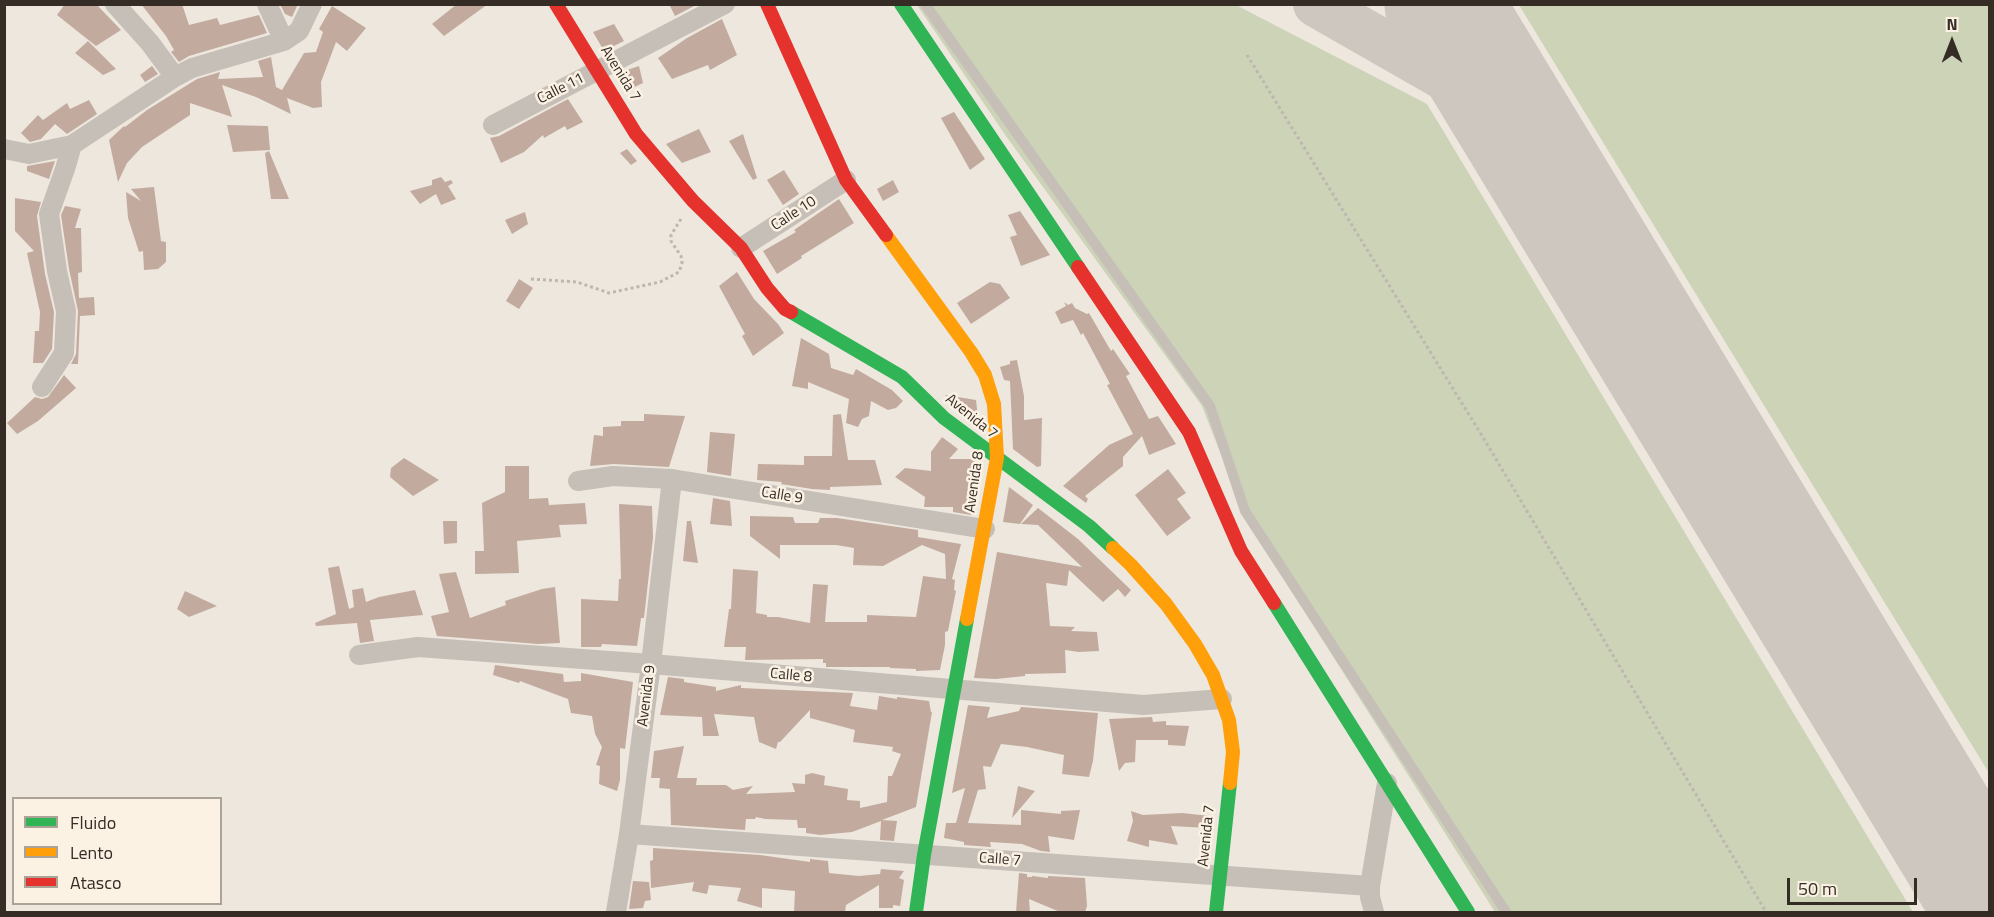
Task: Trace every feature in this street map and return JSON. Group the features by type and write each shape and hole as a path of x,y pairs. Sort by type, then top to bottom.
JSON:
{"street":[{"path":"116,4 150,43 175,77"},
{"path":"267,4 284,41"},
{"path":"4,150 29,154 72,145 192,68 284,41 299,31 312,4"},
{"name":"Avenida 7","path":"556,4 636,134 693,201 741,248 767,288 785,309 902,377 944,418 1089,526 1131,565 1166,604 1195,644 1212,675 1229,720 1233,752 1216,912"},
{"name":"Calle 11","path":"493,125 725,4"},
{"name":"Avenida 8","path":"767,4 846,180 971,352 985,375 994,404 997,458 953,690 916,912"},
{"path":"901,4 1189,432 1210,486 1241,551 1468,912"},
{"path":"42,387 64,353 66,311 57,271 49,214 72,145"},
{"name":"Calle 10","path":"741,248 846,180"},
{"name":"Calle 9","path":"578,481 613,476 672,478 985,529"},
{"name":"Avenida 9","path":"616,912 629,834 651,664 672,478"},
{"name":"Calle 8","path":"359,655 417,647 1143,705 1222,699"},
{"path":"1374,912 1370,886 1387,783"},
{"name":"Calle 7","path":"629,834 1370,886"}],"lane":[{"path":"926,4 1210,406 1245,511 1506,912"}],"path":[{"path":"1247,55 1484,440 1766,912"},
{"path":"531,279 577,282 609,293 660,282 680,272 681,256 671,241 671,235 693,201"}],"green space":[{"path":"917,5 1236,5 1427,104 1913,912 1495,912 1247,521 1202,406 1006,136"},
{"path":"1519,5 1989,5 1989,773"}],"building":[{"path":"65,4 96,4 121,30 96,46 57,15"},
{"path":"141,4 182,4 189,25 217,18 220,25 259,15 267,33 189,56 179,62 171,52 174,50 166,36"},
{"path":"280,4 298,4 292,17 285,14"},
{"path":"457,4 488,4 444,36 432,24"},
{"path":"669,4 698,4 675,16"},
{"path":"332,6 366,28 347,51 336,42 321,82 322,107 313,108 287,98 291,114 256,97 222,85 232,117 190,103 190,115 142,147 127,163 118,182 109,140 124,126 197,79 220,72 218,79 263,77 258,61 271,57 276,87 282,90 304,53 316,52 323,32 319,29"},
{"path":"722,19 737,55 710,70 708,65 672,79 658,58 687,38"},
{"path":"614,24 624,41 604,51 593,32"},
{"path":"88,41 116,69 103,75 75,53"},
{"path":"152,66 158,74 145,82 140,75"},
{"path":"639,66 643,83 628,90 618,73"},
{"path":"568,99 583,122 567,130 565,126 544,138 543,135 524,152 501,163 490,138 499,136"},
{"path":"89,100 97,114 67,134 55,124 41,139 30,142 21,133 38,115 43,120 67,103 70,109"},
{"path":"954,112 985,159 970,170 941,118"},
{"path":"227,125 268,126 270,150 233,152"},
{"path":"699,129 711,152 682,163 666,144"},
{"path":"743,134 757,178 753,180 729,141"},
{"path":"627,149 637,161 631,165 620,153"},
{"path":"269,151 289,199 271,199 265,153"},
{"path":"55,161 49,179 27,171 27,166"},
{"path":"784,170 799,194 783,205 767,180"},
{"path":"441,177 445,182 451,180 453,183 448,186 456,199 441,205 436,194 420,204 410,191 432,185 432,180"},
{"path":"893,180 899,192 883,201 877,189"},
{"path":"154,187 161,241 166,242 166,262 158,269 144,270 143,251 139,252 128,218 126,192 141,201 131,189"},
{"path":"15,198 41,202 37,216 45,274 54,312 52,349 43,363 33,363 35,331 39,331 40,312 27,253 34,251 15,231"},
{"path":"839,199 854,223 777,274 763,251 796,232 794,230"},
{"path":"65,206 81,209 75,228 81,228 82,272 78,273 79,298 94,297 95,315 80,316 78,364 71,364 76,354 78,311 61,215"},
{"path":"1020,211 1050,255 1021,266 1010,237 1017,235 1008,215"},
{"path":"525,212 528,224 512,234 505,220"},
{"path":"737,272 754,299 784,333 753,356 742,336 745,334 719,286"},
{"path":"519,279 533,288 519,309 506,301"},
{"path":"990,282 1000,284 1010,298 971,324 957,303"},
{"path":"1064,302 1068,305 1072,303 1075,308 1089,313 1111,351 1113,349 1130,374 1126,376 1149,419 1158,416 1176,444 1149,455 1142,436 1123,457 1123,466 1085,496 1088,499 1086,503 1063,486 1109,445 1133,434 1083,333 1081,335 1073,320 1061,324 1055,312 1066,306"},
{"path":"801,338 829,354 831,368 853,375 856,369 892,390 903,401 896,408 888,410 871,401 869,416 862,419 858,427 846,423 849,399 808,382 808,389 792,386"},
{"path":"1017,360 1024,396 1024,420 1042,418 1041,466 1037,467 1013,449 1010,381 1004,380 1000,367"},
{"path":"64,375 76,388 38,421 17,434 7,423 35,397 42,399 48,397"},
{"path":"945,395 976,400 978,418 975,421"},
{"path":"644,414 685,416 669,467 614,464 590,466 594,435 603,436 603,427 621,426 621,421 644,421"},
{"path":"841,414 848,460 875,460 882,485 830,487 830,490 757,480 758,464 804,465 804,456 832,456 833,415"},
{"path":"710,432 735,434 731,476 707,472"},
{"path":"942,437 958,449 949,459 971,459 977,463 971,515 953,512 953,507 924,507 925,497 895,477 905,468 931,471 931,452"},
{"path":"404,458 439,480 413,496 390,477 391,468"},
{"path":"505,466 529,466 529,499 548,498 549,505 585,503 587,524 559,525 561,537 517,541 519,573 475,574 475,551 484,551 482,503 505,492"},
{"path":"1168,469 1186,493 1177,499 1191,518 1167,536 1135,495"},
{"path":"1009,487 1033,505 1020,524 1003,522"},
{"path":"713,498 730,501 732,526 710,524"},
{"path":"619,504 652,506 653,538 644,618 641,618 637,646 602,644 601,647 581,647 581,599 618,601 619,579 621,579"},
{"path":"1038,508 1078,539 1131,590 1125,597 1118,589 1103,602 1069,570 1067,586 1046,583 1050,626 1075,627 1071,631 1097,632 1099,651 1065,650 1066,673 1025,674 1025,676 996,679 974,678 997,552 1082,567 1038,525 1021,524"},
{"path":"750,516 793,517 795,523 818,523 820,518 837,518 918,530 918,537 961,544 952,579 955,580 954,590 956,591 948,631 945,632 940,670 826,667 823,659 745,660 746,647 724,647 729,609 731,609 733,569 758,571 756,613 767,615 767,617 810,623 813,584 828,585 825,622 867,622 867,615 916,617 923,576 946,579 945,554 922,545 883,566 853,565 854,548 836,545 780,545 780,559 750,536"},
{"path":"443,521 457,521 457,543 444,544"},
{"path":"687,521 691,521 698,563 683,561"},
{"path":"339,566 349,609 354,607 352,590 363,588 366,602 415,590 423,615 370,620 374,641 360,643 357,623 316,626 315,623 336,614 328,568"},
{"path":"456,572 470,618 506,605 505,601 555,587 560,643 538,644 437,636 431,616 449,612 439,574"},
{"path":"185,591 217,606 189,617 177,609"},
{"path":"495,665 563,674 564,682 581,681 581,673 633,682 625,749 620,748 620,780 617,791 599,784 600,766 596,765 602,747 595,734 592,716 571,713 568,699 520,681 519,683 493,675"},
{"path":"668,677 716,687 716,691 741,685 741,688 853,693 850,706 877,710 879,696 929,701 932,712 916,807 882,820 897,821 894,841 880,840 881,821 852,832 820,835 806,833 806,828 798,828 797,820 756,817 746,819 745,830 671,825 670,789 659,788 660,778 651,778 654,751 684,746 677,778 697,778 696,785 726,785 733,790 753,786 746,794 795,792 792,783 805,784 805,775 812,773 825,776 824,785 848,789 847,800 860,801 860,808 887,802 888,776 892,776 901,754 892,751 893,747 853,742 855,730 810,718 810,710 778,742 776,749 759,742 754,717 714,714 719,736 703,736 702,717 660,715"},
{"path":"968,705 990,707 987,718 1019,711 1021,707 1098,713 1089,777 1062,774 1064,755 1001,744 991,767 983,766 986,789 978,790 968,823 1021,825 1021,810 1061,814 1061,811 1080,810 1074,840 1048,836 1050,852 1022,844 990,842 991,847 964,845 964,842 944,838 946,823 956,823 965,788 952,793"},
{"path":"1152,717 1153,722 1166,721 1166,725 1189,726 1185,746 1168,745 1168,740 1136,740 1135,762 1125,763 1119,771 1109,719"},
{"path":"1018,786 1035,791 1012,818"},
{"path":"1131,811 1143,815 1182,813 1210,816 1208,828 1171,826 1178,845 1149,840 1149,847 1127,841 1133,821"},
{"path":"653,848 760,855 810,862 810,859 828,861 829,873 859,876 880,874 881,869 904,871 899,878 904,880 900,906 879,908 879,885 846,905 845,912 794,912 795,891 762,888 762,908 737,901 741,888 709,885 707,894 692,891 694,882 651,888 650,861 653,860"},
{"path":"1019,873 1027,874 1027,877 1085,878 1087,906 1085,912 1060,912 1029,899 1030,912 1016,912"},
{"path":"633,881 649,882 651,900 645,901 643,908 629,909"}],"taxiway":[{"path":"1316,4 1510,115"}],"runway":[{"path":"1443,4 1990,905"}],"traffic: fast":[{"path":"901,4 1078,267"},
{"path":"791,312 902,377 944,418 1089,526 1113,548"},
{"path":"1274,603 1468,912"},
{"path":"916,912 924,855 967,619"},
{"path":"1216,912 1230,783"}],"traffic: slow":[{"path":"886,235 971,352 985,375 994,404 997,458 967,619"},
{"path":"1113,548 1166,604 1195,644 1213,675 1229,720 1233,752 1230,783"}],"traffic: jam":[{"path":"556,4 636,134 693,201 741,248 767,288 785,309 791,312"},
{"path":"767,4 846,180 886,235"},
{"path":"1078,267 1189,432 1241,551 1274,603"}]}
